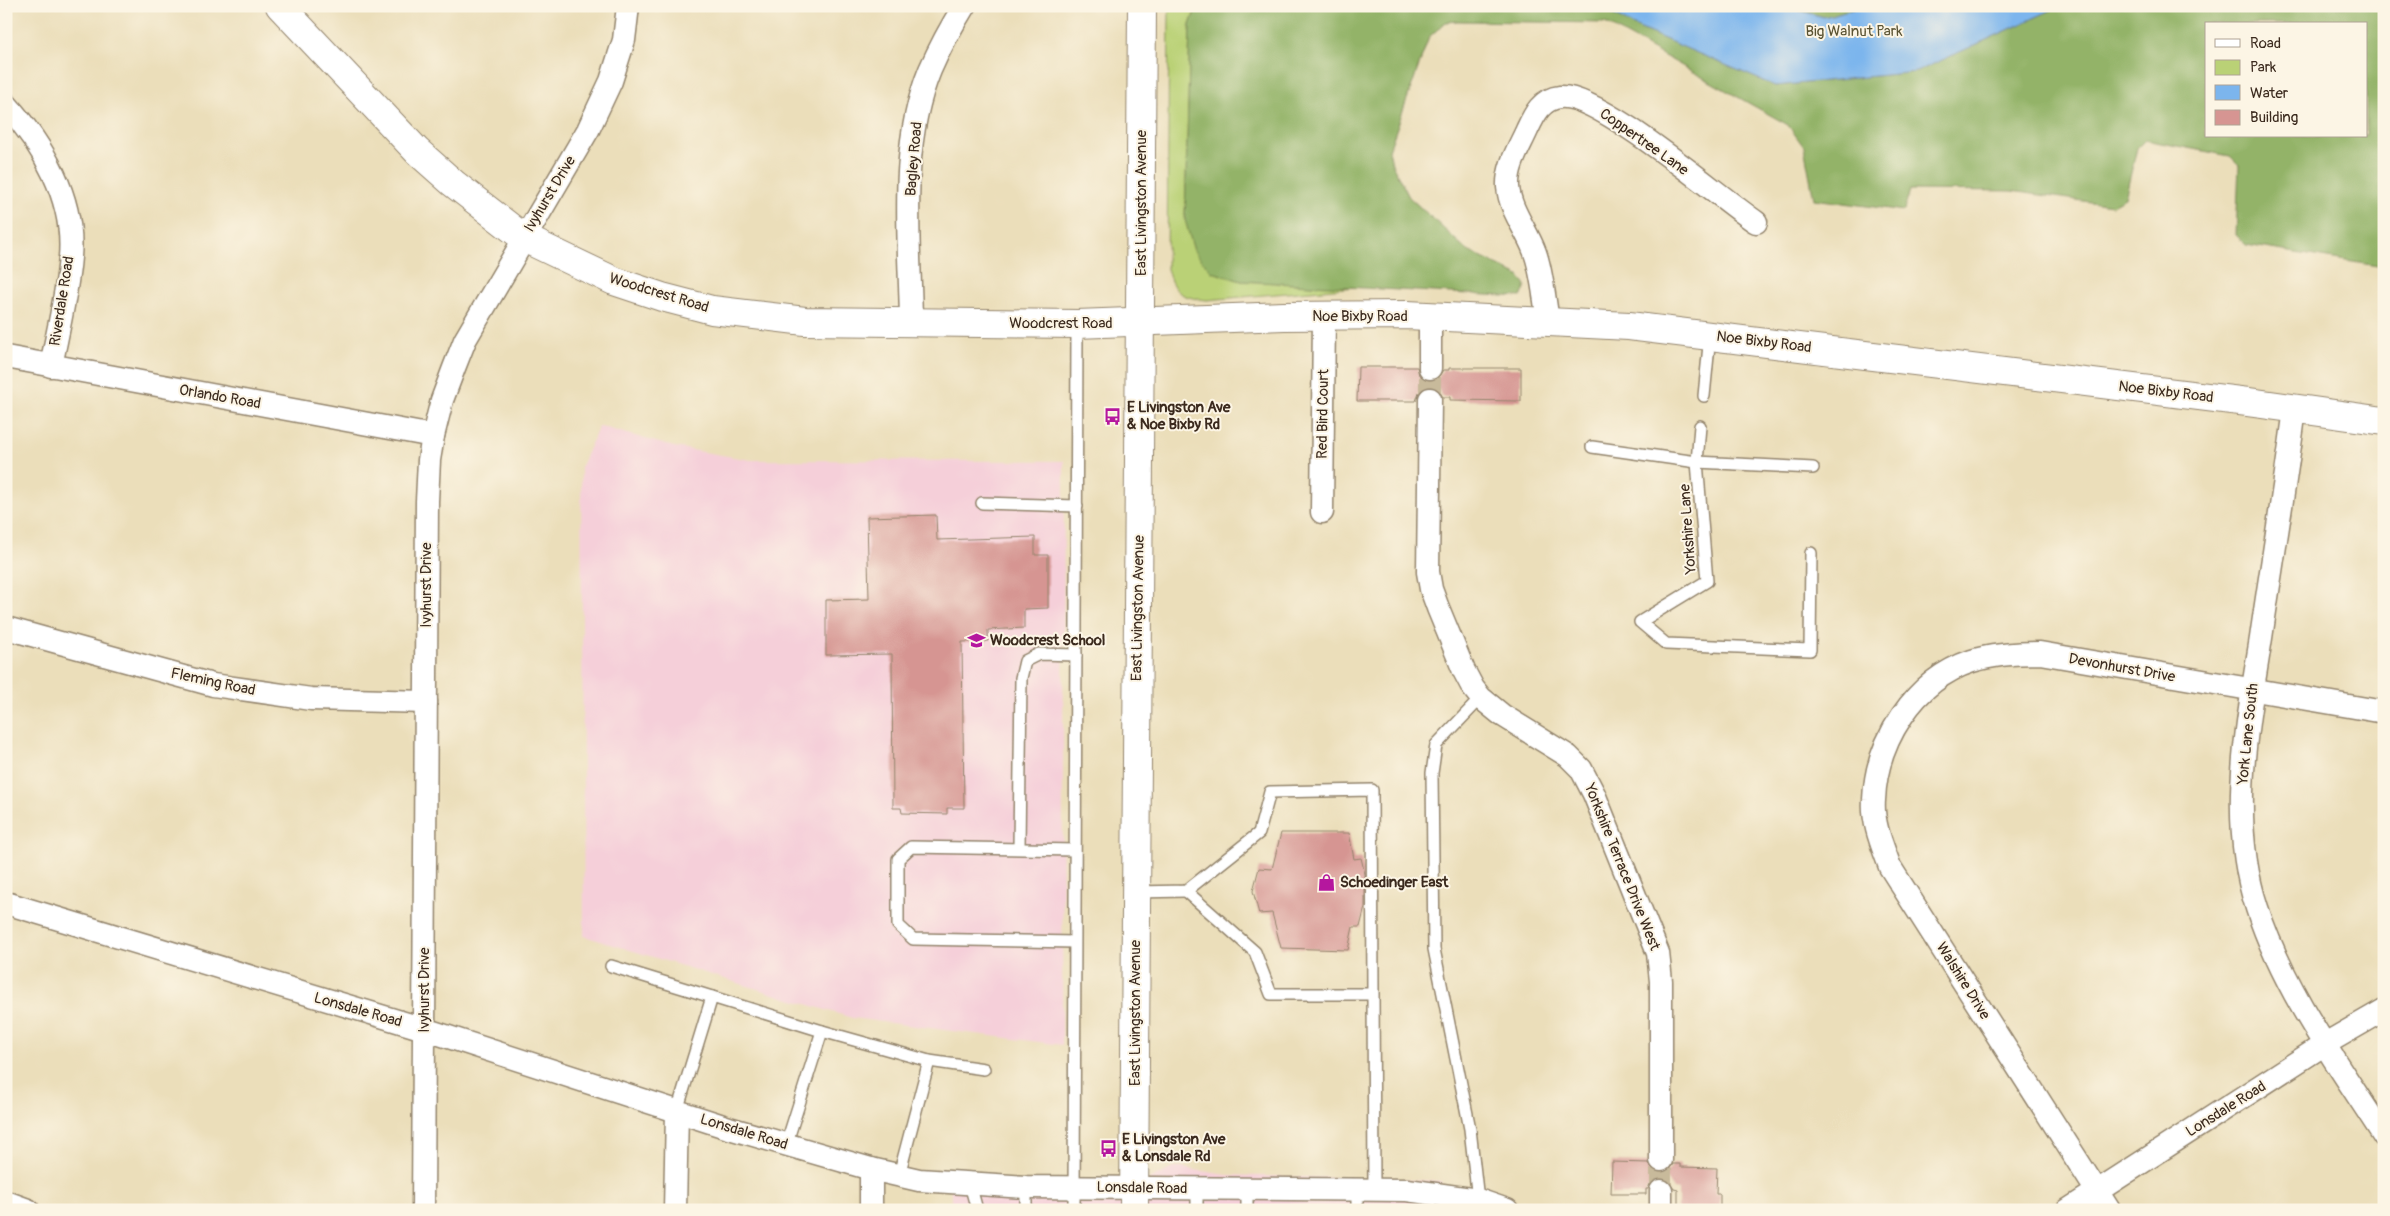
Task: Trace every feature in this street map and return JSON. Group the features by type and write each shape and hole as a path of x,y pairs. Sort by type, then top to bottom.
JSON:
{"street":[{"name":"Woodcrest Road","path":"280,6 417,151 453,183 524,238 614,281 662,297 712,310 805,321 1077,324 1140,322"},
{"name":"Ivyhurst Drive","path":"423,1210 427,501 433,436 442,400 465,340 588,130 611,81 624,40 628,6"},
{"name":"Bagley Road","path":"911,322 909,182 913,139 920,104 930,71 947,33 964,6"},
{"name":"East Livingston Avenue","path":"1134,1199 1142,6"},
{"name":"Coppertree Lane","path":"1548,320 1535,251 1511,203 1508,188 1508,171 1535,112 1550,100 1558,97 1568,97 1598,108 1655,146 1756,222"},
{"name":"Riverdale Road","path":"6,104 35,139 50,164 63,199 68,223 70,255 51,366"},
{"name":"Noe Bixby Road","path":"1140,322 1324,316 1430,316 1548,320 1629,326 2238,400 2295,410 2384,421"},
{"name":"Red Bird Court","path":"1322,512 1324,316"},
{"path":"1430,316 1430,368"},
{"name":"Orlando Road","path":"6,358 433,436"},
{"name":"Yorkshire Terrace Drive West","path":"1430,399 1428,572 1431,588 1464,671 1481,698 1502,715 1561,752 1581,769 1594,794 1658,953 1661,981 1661,1160"},
{"name":"York Lane South","path":"2295,410 2252,688 2242,780 2242,819 2248,872 2257,908 2272,948 2290,986 2384,1136"},
{"name":"Fleming Road","path":"6,628 213,684 311,699 426,702"},
{"name":"Devonhurst Drive","path":"1889,735 1906,710 1923,691 1949,672 1971,662 2007,654 2040,653 2384,712"},
{"name":"Walshire Drive","path":"1889,735 1873,801 1879,835 1890,867 2109,1210"},
{"name":"Lonsdale Road","path":"6,903 424,1029 677,1111 871,1169 919,1180 1026,1187 1074,1187 1134,1199 1363,1196 1407,1190 1478,1200 1507,1210"},
{"name":"Lonsdale Road","path":"2068,1210 2302,1061 2325,1044 2384,1010"},
{"path":"675,1210 677,1111"},
{"path":"871,1169 871,1210"},
{"path":"6,1202 28,1210"}],"lane":[{"path":"1074,1210 1077,324"},
{"path":"1704,396 1710,335"},
{"name":"Yorkshire Lane","path":"1700,426 1697,462 1707,581 1640,622 1666,644 1810,650 1811,553"},
{"path":"1592,447 1697,462 1813,468"},
{"path":"982,504 1077,506"},
{"path":"1019,848 1021,678 1025,661 1040,654 1076,655"},
{"path":"1478,1200 1470,1129 1434,949 1432,773 1436,745 1481,698"},
{"path":"1136,892 1186,891 1259,833 1270,792 1372,790 1372,994 1363,1196"},
{"path":"1074,850 911,848 898,859 898,925 913,939 1074,942"},
{"path":"1186,891 1255,952 1271,994 1372,994"},
{"path":"611,966 822,1031 929,1061 984,1069"},
{"path":"677,1111 712,998"},
{"path":"786,1144 822,1031"},
{"path":"899,1175 929,1061"},
{"path":"970,1184 977,1210"},
{"path":"1026,1187 1026,1210"}],"shaded area":[{"path":"599,426 674,447 751,460 1064,461 1062,1045 852,1018 584,936 581,466"},
{"path":"1175,1167 1227,1175 1441,1181 1443,1195 1513,1210 951,1210 951,1187 1130,1189"}],"green space":[{"path":"1169,6 1197,6 1190,25 1185,220 1241,281 1356,287 1207,300 1185,296 1176,289 1167,269"},
{"path":"1197,6 1598,6 1634,26 1775,86 1916,72 2060,6 2384,6 2384,267 2246,245 2236,235 2239,165 2230,156 2145,140 2137,148 2125,198 2112,205 2011,191 1910,190 1904,211 1814,199 1804,147 1788,125 1605,23 1446,22 1429,37 1389,150 1392,164 1409,197 1468,251 1519,276 1526,286 1521,297 1241,281 1212,272 1194,251 1185,220 1190,25"},
{"path":"1783,6 1864,6 1824,17"}],"water":[{"path":"1598,6 1783,6 1824,17 1864,6 2060,6 1916,72 1775,86 1634,26"}],"building":[{"path":"1358,367 1417,367 1419,375 1430,381 1437,379 1443,370 1449,370 1449,368 1521,368 1521,401 1450,400 1450,397 1443,397 1437,388 1430,386 1419,392 1416,401 1357,401"},
{"path":"936,515 937,540 1035,537 1035,555 1048,555 1048,608 1024,609 1024,628 988,630 988,641 962,642 964,808 947,808 947,814 902,813 901,808 893,808 892,654 826,655 826,600 869,599 867,517"},
{"path":"1281,833 1349,833 1354,859 1361,858 1365,874 1365,907 1360,927 1353,927 1348,950 1281,948 1272,913 1259,914 1253,891 1259,868 1272,869"},
{"path":"1612,1162 1649,1163 1654,1171 1661,1173 1668,1171 1673,1164 1680,1164 1680,1167 1717,1168 1716,1194 1720,1194 1720,1210 1678,1210 1678,1190 1674,1189 1668,1180 1661,1178 1655,1179 1650,1184 1648,1189 1646,1189 1646,1194 1611,1194"}],"tunnel":[{"path":"1430,368 1430,399"},
{"path":"1661,1160 1661,1191"}],"place":[{"name":"E Livingston Ave & Noe Bixby Rd","path":"1113,416"},
{"name":"Woodcrest School","path":"976,640"},
{"name":"Schoedinger East","path":"1326,882"},
{"name":"E Livingston Ave & Lonsdale Rd","path":"1108,1148"}],"park label":[{"name":"Big Walnut Park","path":"1854,31"}]}
